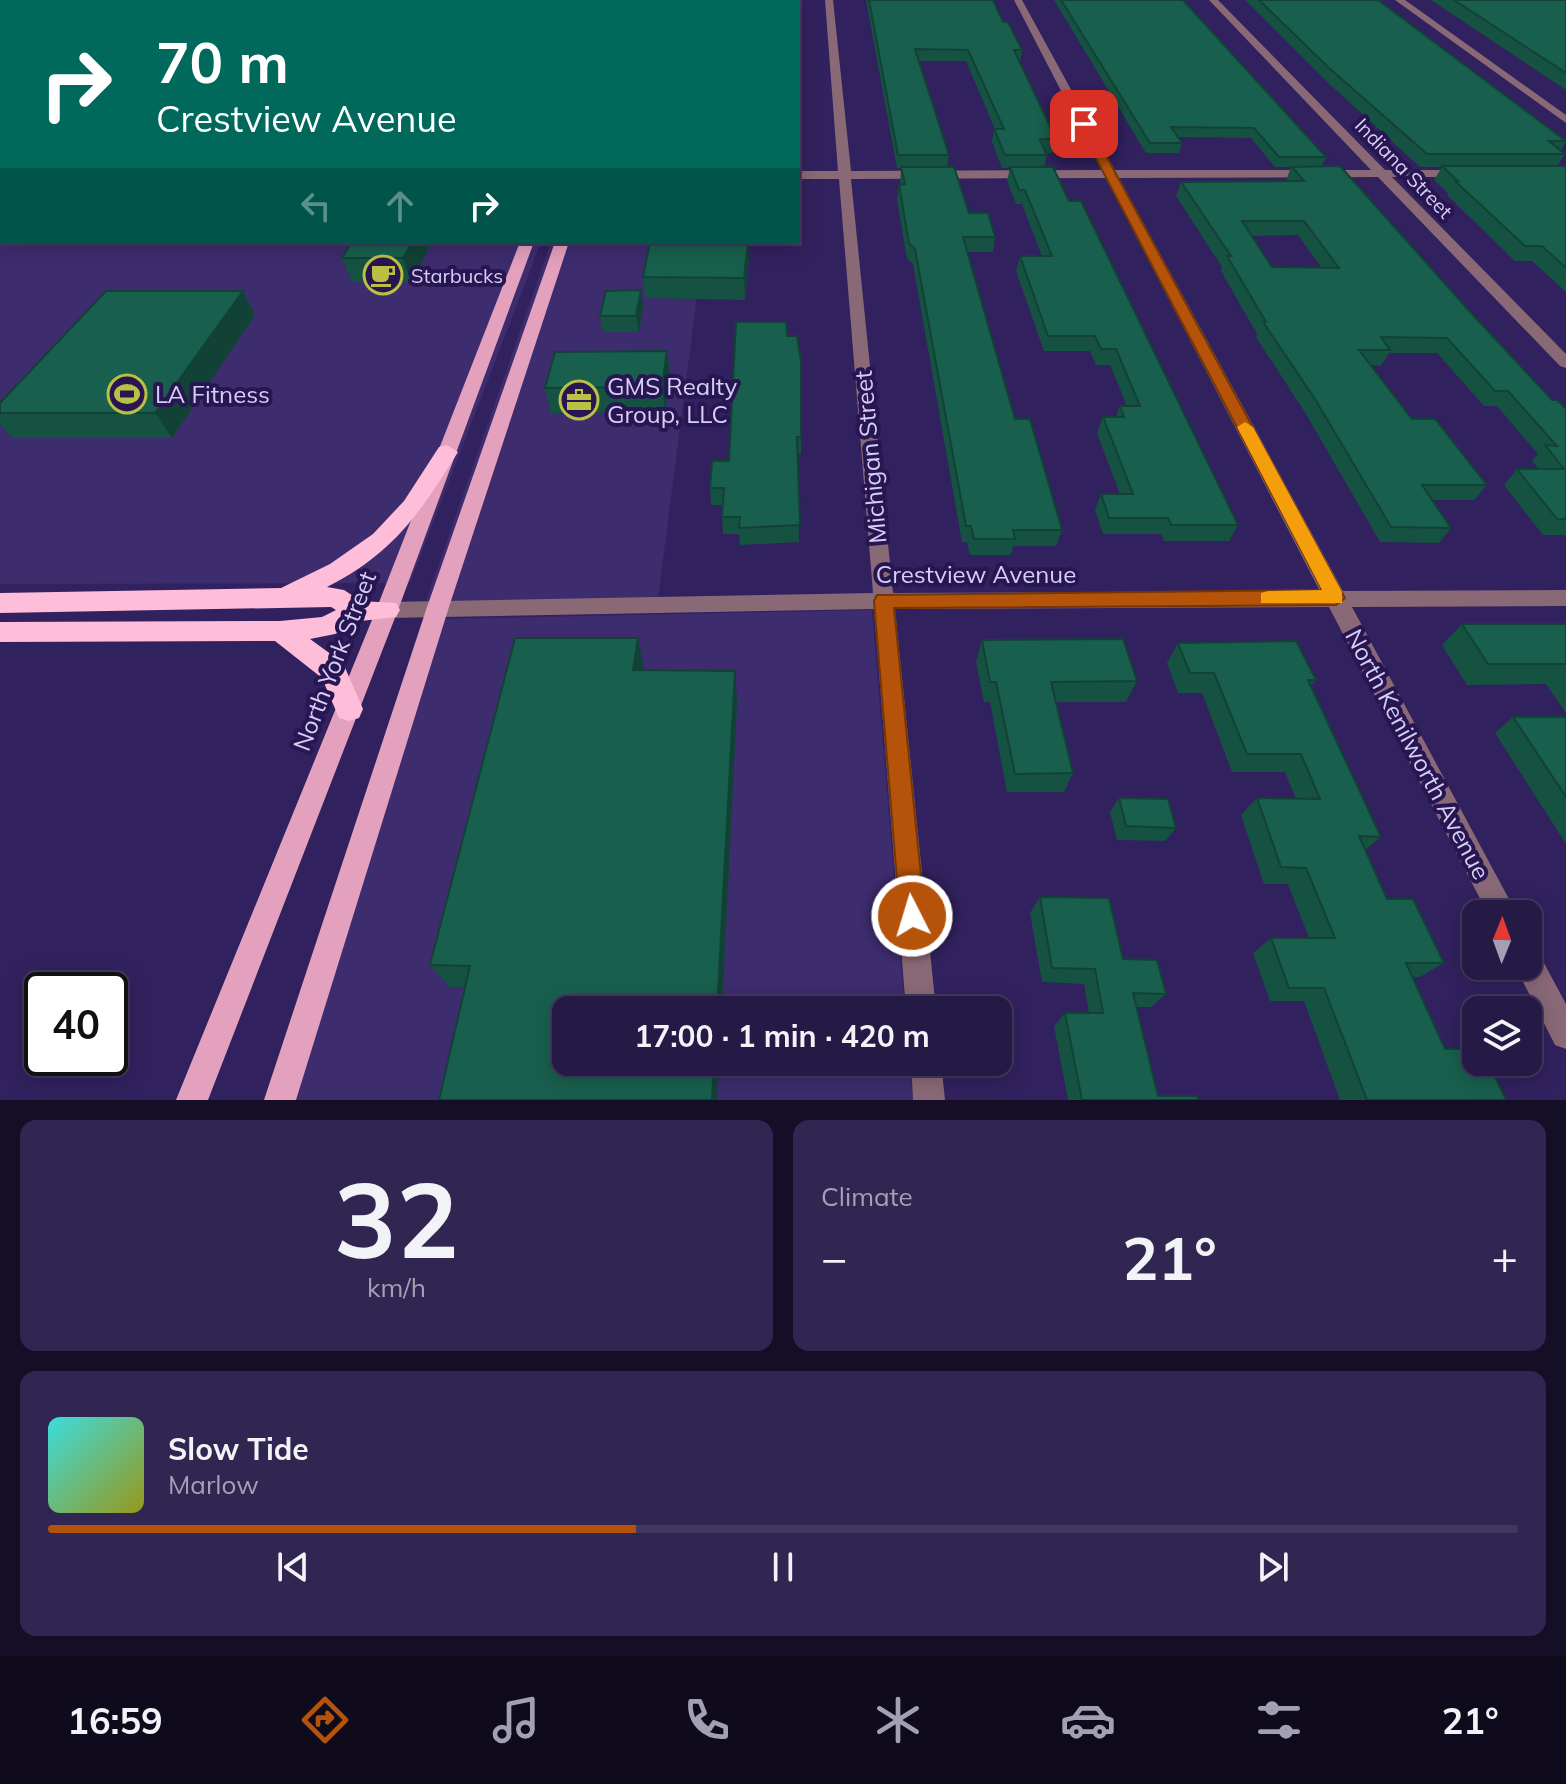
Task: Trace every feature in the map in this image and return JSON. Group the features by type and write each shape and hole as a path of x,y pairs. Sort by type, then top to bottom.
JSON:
{"highway":[{"path":"280,599 342,570 374,548 409,513 447,452"},
{"path":"0,603 335,597 357,611"},
{"path":"0,632 280,631 326,627 357,611 387,610"},
{"path":"280,631 333,671 349,709"}],"main road":[{"name":"North York Street","path":"192,1100 349,709 526,244"},
{"path":"280,1100 437,610 561,244"}],"street":[{"name":"Michigan Street","path":"829,0 920,996"},
{"name":"North Kenilworth Avenue","path":"1018,0 1496,900"},
{"name":"Indiana Street","path":"1213,0 1566,363"},
{"path":"1399,0 1566,120"},
{"path":"800,175 1474,173"},
{"name":"Crestview Avenue","path":"387,610 883,601 1566,598"},
{"path":"1538,980 1566,1034"},
{"path":"927,1076 929,1100"}],"shaded area":[{"path":"0,244 540,244 410,583 0,584"},
{"path":"550,244 704,244 658,599 426,601"},
{"path":"872,610 904,996 552,996 552,1076 911,1076 913,1100 273,1100 432,619"}],"building":[{"path":"869,0 993,0 1022,50 1014,50 1056,139 1040,139 1047,155 1005,155 994,129 1004,129 968,50 915,49 949,155 898,155"},
{"path":"1061,0 1183,0 1326,157 1279,157 1254,128 1171,127 1182,143 1150,143"},
{"path":"1259,0 1378,0 1566,141 1549,141 1565,154 1427,154 1328,67"},
{"path":"1454,0 1566,0 1566,73"},
{"path":"1340,166 1472,314 1552,400 1557,400 1566,409 1566,519 1557,519 1517,469 1564,469 1545,445 1557,446 1508,391 1495,391 1447,338 1381,337 1390,350 1359,350 1412,419 1435,419 1487,485 1422,485 1451,528 1391,527 1315,399 1263,322 1266,322 1227,256 1231,256 1181,182 1304,181 1292,167","holes":["1242,221 1304,221 1339,268 1272,267"]},
{"path":"1442,166 1566,166 1566,268 1542,246 1525,246"},
{"path":"901,167 954,167 969,213 988,213 995,237 963,237 1015,419 1030,419 1062,530 1013,530 1015,539 974,539 971,526 966,526 915,249 909,243 899,185 905,184"},
{"path":"1010,167 1053,167 1069,201 1081,201 1238,525 1171,525 1168,518 1109,518 1101,494 1133,494 1103,417 1124,417 1120,406 1140,406 1116,349 1101,349 1095,336 1048,336 1020,256 1052,256 1025,190 1019,190"},
{"path":"351,244 411,244 403,258 342,258"},
{"path":"650,244 748,244 744,278 643,277"},
{"path":"641,290 636,316 600,316 606,291"},
{"name":"LA Fitness","path":"106,291 243,291 155,413 0,413 0,403"},
{"path":"736,322 786,322 787,336 797,336 801,361 801,437 797,437 800,525 739,528 740,517 722,517 724,488 710,488 712,461 729,461"},
{"path":"667,351 662,387 545,388 555,352"},
{"path":"1462,624 1566,624 1566,664 1488,664"},
{"path":"515,638 638,638 633,670 735,671 718,996 552,996 552,1076 713,1076 712,1100 439,1100 470,966 430,965"},
{"path":"1123,639 1137,681 1051,682 1073,773 1015,774 996,682 990,682 982,640"},
{"path":"1296,641 1316,680 1308,680 1381,837 1359,836 1387,899 1413,899 1444,963 1406,963 1445,1049 1462,1049 1462,1076 1495,1076 1506,1100 1367,1100 1324,988 1289,988 1271,938 1335,938 1306,868 1281,867 1257,798 1320,799 1301,754 1247,754 1214,673 1190,673 1178,643"},
{"path":"1513,717 1566,717 1566,797"},
{"path":"1119,798 1168,799 1176,828 1126,826"},
{"path":"1040,897 1109,898 1123,959 1157,960 1166,994 1133,993 1158,1096 1197,1096 1198,1100 1082,1100 1065,1013 1103,1013 1095,969 1052,968"}],"slow traffic":[{"path":"1245,427 1336,598 1268,598"}],"place":[{"name":"Starbucks","path":"383,275"},
{"name":"LA Fitness","path":"127,394"},
{"name":"GMS Realty Group, LLC","path":"579,400"}],"route":[{"path":"912,916 883,601 1336,598 1084,124"}]}
